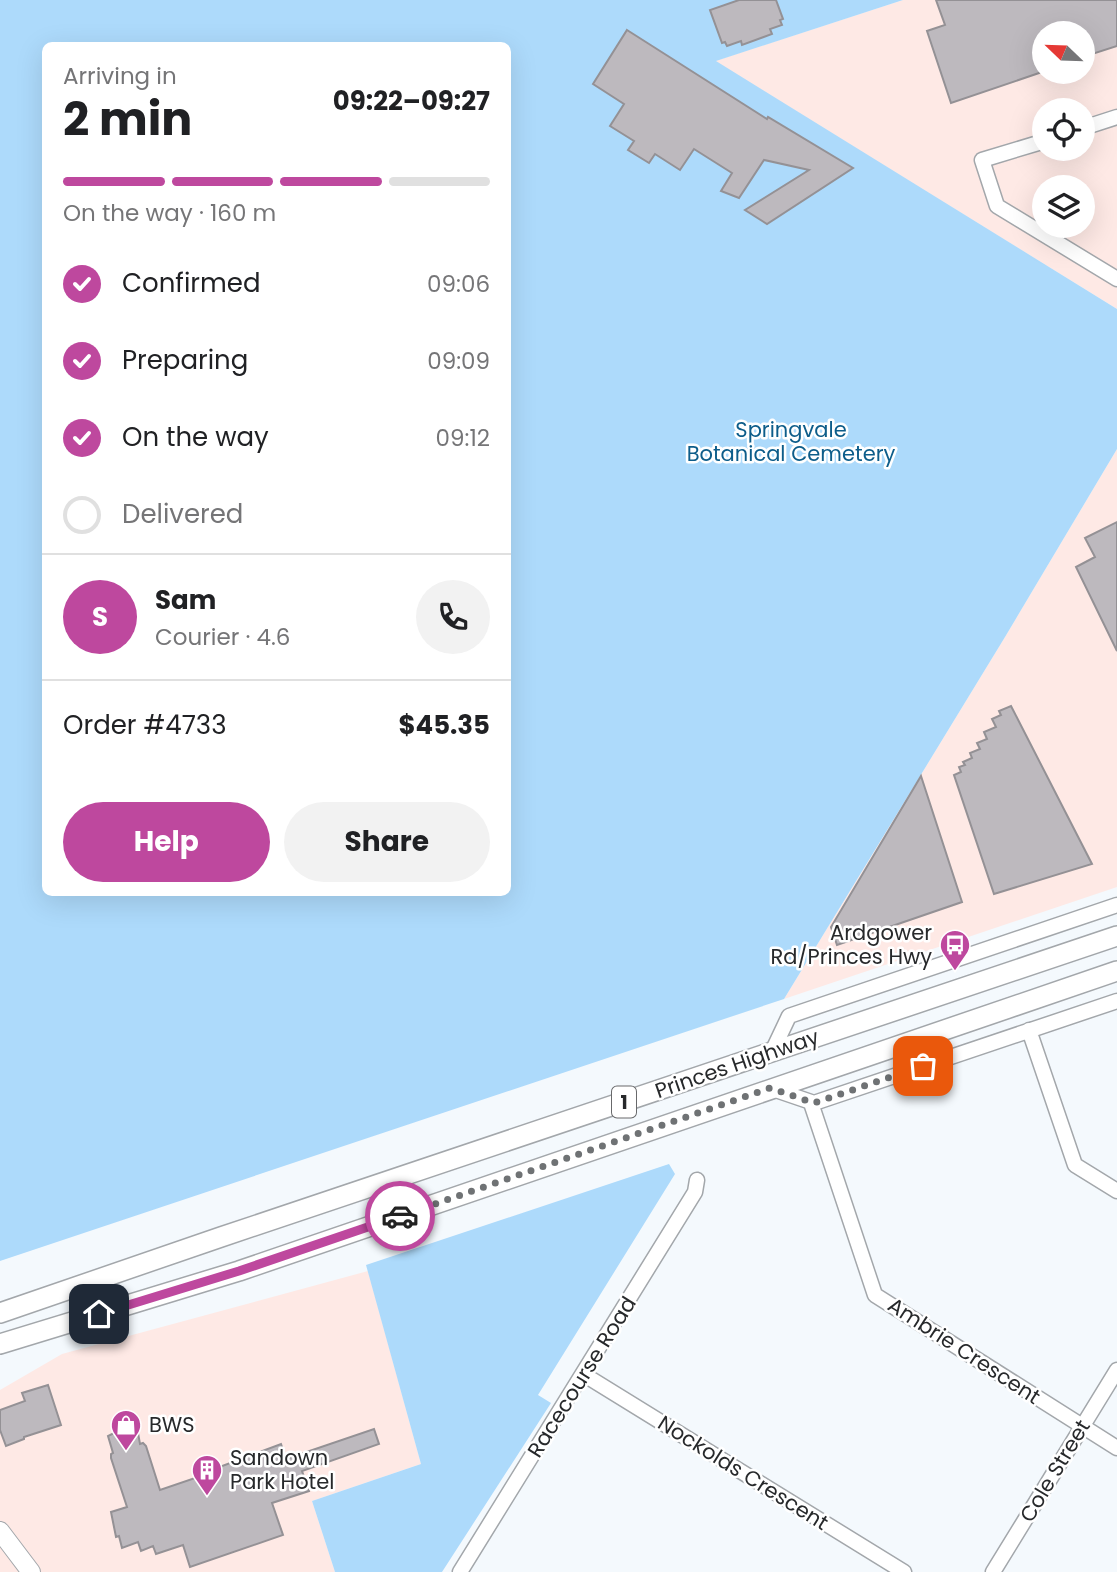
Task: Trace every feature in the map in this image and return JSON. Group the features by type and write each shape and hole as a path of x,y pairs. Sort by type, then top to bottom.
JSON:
{"highway":[{"name":"Princes Highway","path":"0,1313 1117,936"},
{"name":"Princes Highway","path":"0,1344 239,1271 1117,971"}],"main road":[{"path":"0,1531 31,1572"}],"street":[{"path":"1095,124 1117,117"},
{"path":"1032,145 982,160 997,206 1117,279"},
{"path":"772,1052 789,1016 1117,905"},
{"path":"770,1088 811,1103 1117,1001"},
{"path":"1029,1030 1075,1165 1117,1191"},
{"name":"Ambrie Crescent","path":"811,1103 875,1295 1117,1448"},
{"name":"Racecourse Road","path":"466,1570 695,1192 697,1180"},
{"name":"Cole Street","path":"993,1572 1117,1370"},
{"name":"Nockolds Crescent","path":"583,1374 904,1572"}],"shaded area":[{"path":"903,0 1117,0 1117,309 715,61"},
{"path":"1117,449 1117,887 784,999 1005,637"},
{"path":"368,1271 421,1464 312,1501 335,1572 0,1572 0,1390 62,1354"}],"green space":[{"name":"Springvale Botanical Cemetery","path":"0,0 903,0 716,61 1117,309 1117,449 784,999 0,1261"},
{"path":"669,1164 675,1174 538,1395 551,1403 442,1572 335,1572 312,1501 421,1464 366,1265"}],"building":[{"path":"739,0 776,0 783,19 780,20 782,25 770,29 772,34 742,45 741,41 727,46 725,42 722,43 710,10"},
{"path":"936,0 1117,0 1117,46 1096,53 1096,21 1032,21 1032,75 951,103 927,31 945,25"},
{"path":"627,30 767,119 768,117 853,168 767,224 745,210 809,170 764,160 739,198 721,191 732,173 694,149 680,170 655,154 649,163 628,150 634,141 610,126 624,104 593,84"},
{"path":"1117,522 1117,651 1076,567 1095,557 1085,538"},
{"path":"1011,706 1092,864 994,894 954,775 961,772 959,767 965,765 963,762 972,758 970,753 980,749 977,743 987,739 984,732 996,727 992,719 1001,715 999,711"},
{"path":"921,776 962,902 837,945 831,927"},
{"path":"48,1385 61,1425 6,1446 0,1430 0,1410 25,1401 22,1393"},
{"name":"Sandown Park Hotel","path":"136,1422 140,1444 146,1446 160,1490 281,1444 286,1459 374,1429 379,1444 302,1471 309,1491 272,1503 283,1535 190,1567 183,1545 156,1554 153,1546 141,1551 138,1542 122,1548 119,1536 116,1537 111,1512 127,1507 111,1458 113,1453 108,1436"}],"way so far":[{"path":"400,1216 770,1088 814,1103 923,1066"}],"place":[{"name":"Ardgower Rd/Princes Hwy","path":"955,972"},
{"name":"BWS","path":"126,1452"},
{"name":"Sandown Park Hotel","path":"207,1497"}],"route":[{"path":"99,1314 239,1271 400,1216"}]}
